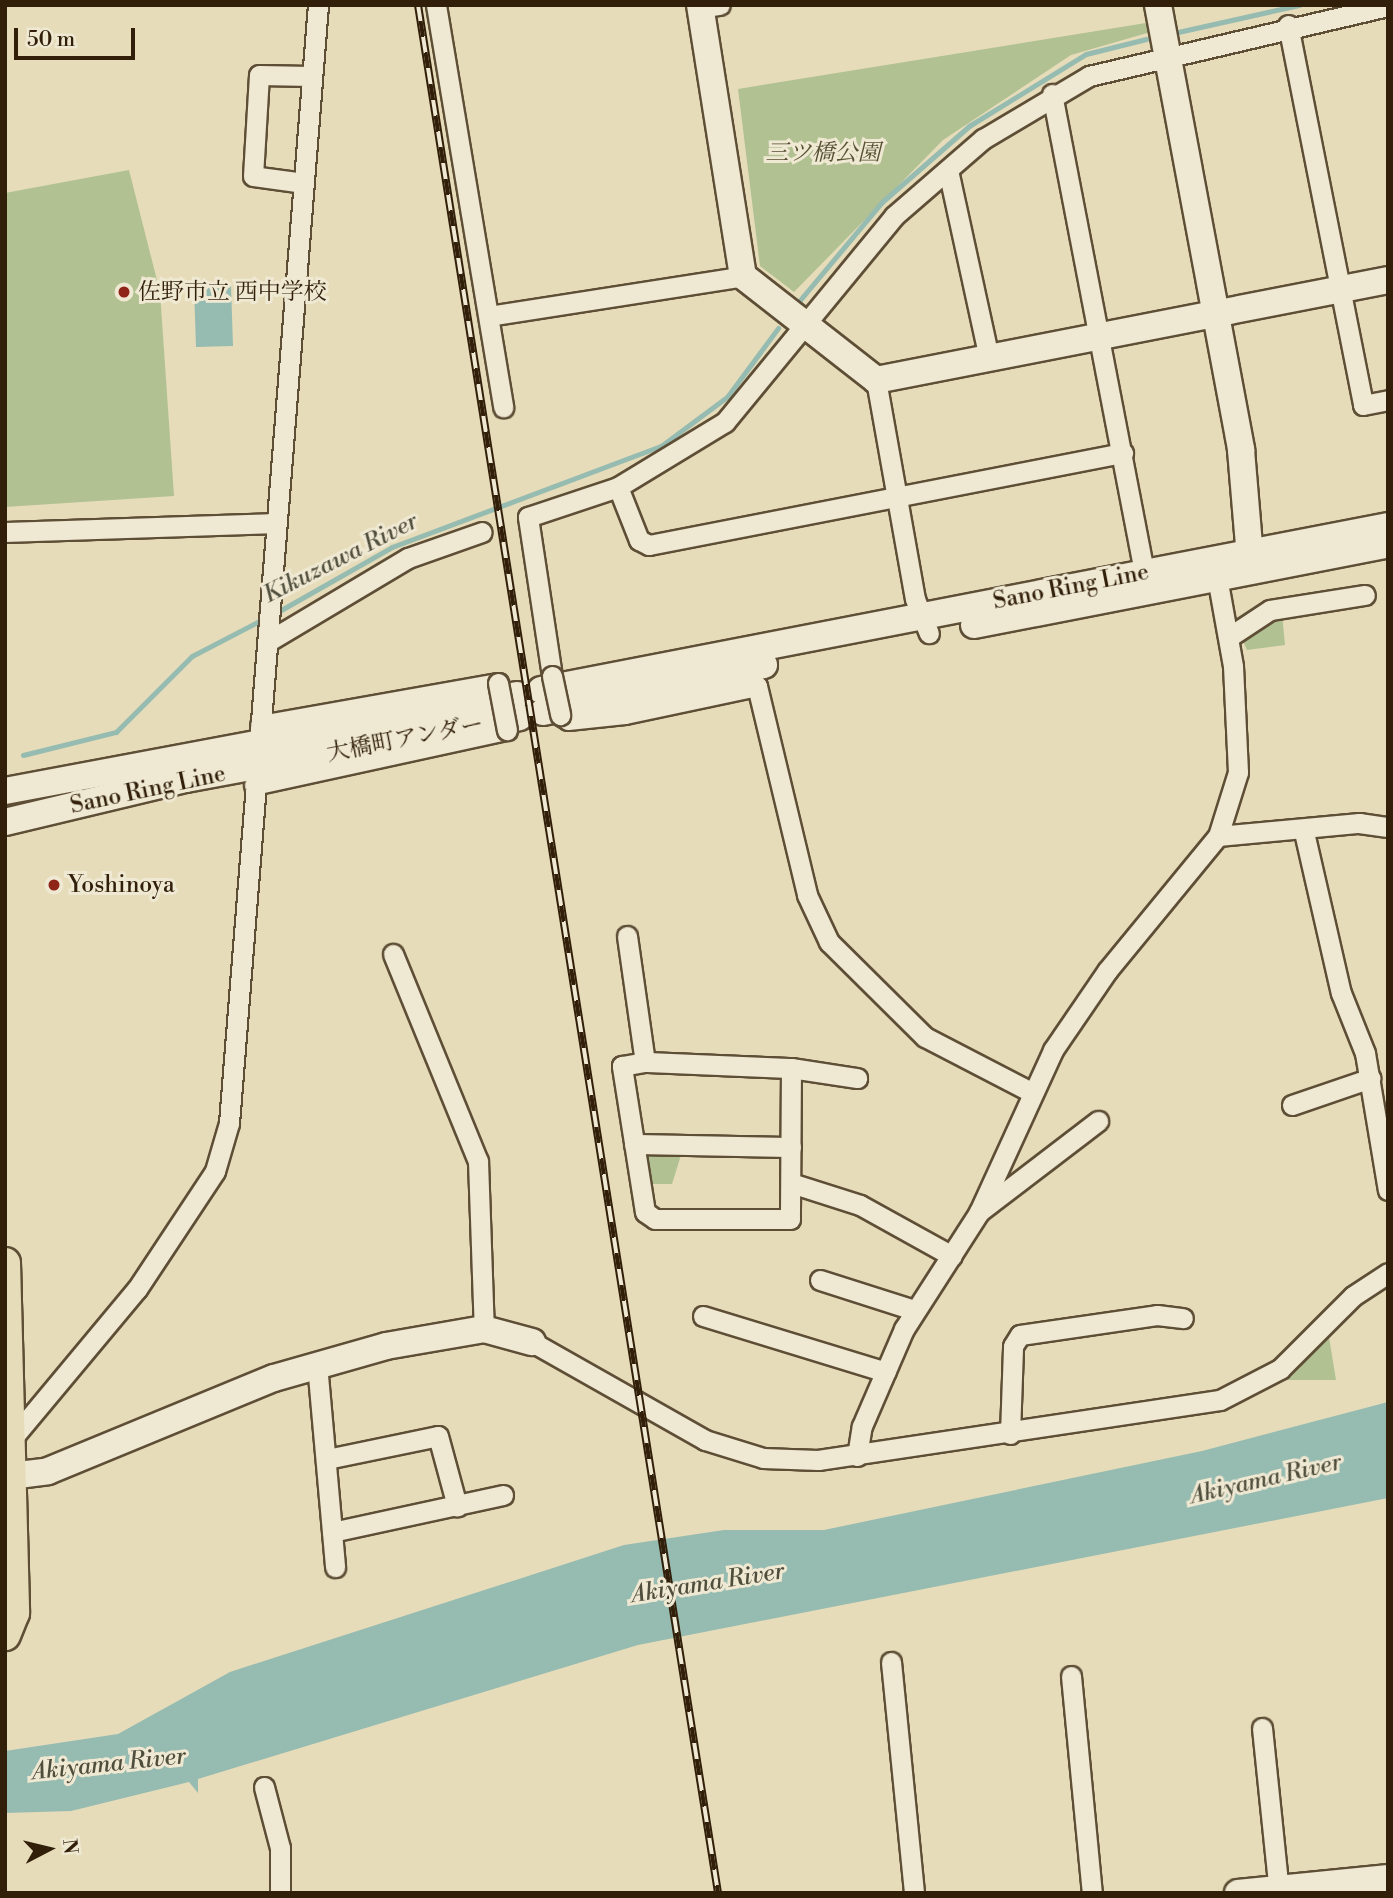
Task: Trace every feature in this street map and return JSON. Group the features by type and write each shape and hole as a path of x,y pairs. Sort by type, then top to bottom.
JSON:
{"main road":[{"path":"5,1263 11,1440 7,1475 13,1614 5,1635"}],"street":[{"path":"11,1440 137,1289 215,1171 229,1123 304,183 310,76 318,5"},
{"path":"436,5 503,407"},
{"path":"1158,5 1241,450 1250,561"},
{"path":"707,6 743,276 876,380 896,498 926,625"},
{"path":"530,702 528,517 618,487 725,422 806,327 894,216 948,170 1052,94 1089,76 1288,25 1388,6"},
{"path":"1288,25 1335,290 1363,405 1388,400"},
{"path":"304,183 253,176 262,72 310,76"},
{"path":"1052,94 1144,572"},
{"path":"948,170 989,358"},
{"path":"489,316 743,276"},
{"path":"876,380 1388,280"},
{"path":"618,487 639,540 649,545 1122,453"},
{"path":"5,531 276,523"},
{"name":"Sano Ring Line","path":"756,658 1250,561 1388,526"},
{"path":"268,637 408,558 482,533"},
{"name":"Sano Ring Line","path":"1250,561 1388,545"},
{"path":"858,1456 862,1426 914,1310 979,1212 1031,1092 1081,1006 1218,836 1237,772 1228,637 1215,568"},
{"name":"Sano Ring Line","path":"926,625 1144,572 1215,568"},
{"path":"1228,637 1270,610 1365,595"},
{"name":"大橋町アンダー","path":"291,750 756,658"},
{"path":"257,755 530,702 568,720 625,713 757,686 807,895 829,942 925,1037 1031,1092"},
{"path":"257,755 530,702"},
{"name":"Sano Ring Line","path":"5,791 291,750"},
{"name":"Sano Ring Line","path":"5,822 257,755"},
{"path":"1218,836 1304,832 1359,823 1388,827"},
{"path":"1304,832 1341,993 1371,1077 1388,1189"},
{"path":"628,936 645,1062"},
{"path":"393,954 478,1161 484,1329"},
{"path":"791,1068 791,1183 785,1223 655,1219 645,1212 622,1066 645,1062 791,1068 857,1078"},
{"path":"1292,1105 1371,1077"},
{"path":"979,1212 1098,1121"},
{"path":"634,1143 791,1147"},
{"path":"791,1183 860,1205 952,1255"},
{"path":"7,1475 48,1471 117,1446 232,1394 317,1364 484,1329 532,1342 705,1440 763,1458 858,1456 1010,1434 1236,1394 1280,1369 1353,1296 1388,1273"},
{"path":"820,1280 914,1310"},
{"path":"1010,1434 1013,1346 1020,1335 1157,1315 1183,1318"},
{"path":"703,1316 886,1372"},
{"path":"317,1364 335,1567"},
{"path":"327,1458 438,1436 457,1506"},
{"path":"332,1532 503,1495"},
{"path":"891,1662 914,1893"},
{"path":"1071,1676 1092,1893"},
{"path":"1262,1728 1279,1891"},
{"path":"264,1787 280,1848 280,1893"},
{"path":"1238,1893 1388,1878"}],"green space":[{"name":"三ツ橋公園","path":"1152,22 1154,31 1071,55 943,140 794,292 760,266 738,89"},
{"path":"129,170 160,292 174,496 5,507 5,193"},
{"path":"1282,614 1285,645 1247,650 1243,641"},
{"path":"642,1152 681,1155 672,1184 644,1184"},
{"path":"1329,1337 1336,1380 1288,1380 1287,1373"}],"water":[{"path":"231,286 233,346 196,347 194,288"},
{"name":"Akiyama River","path":"1388,1402 1388,1498 638,1645 198,1779 198,1793 189,1782 71,1811 5,1813 5,1751 118,1734 230,1672 624,1545 724,1530 824,1530 1202,1451"}],"waterway":[{"name":"Kikuzawa River","path":"1178,32 1299,5"},
{"name":"Kikuzawa River","path":"800,300 882,202 969,126 1086,54 1146,39"},
{"name":"Kikuzawa River","path":"274,614 392,547 661,446 727,397 778,328"},
{"name":"Kikuzawa River","path":"23,755 116,732 192,656 265,618"}],"railway":[{"path":"418,5 718,1893"}],"place":[{"name":"佐野市立 西中学校","path":"124,292"},
{"name":"Yoshinoya","path":"54,885"}]}
